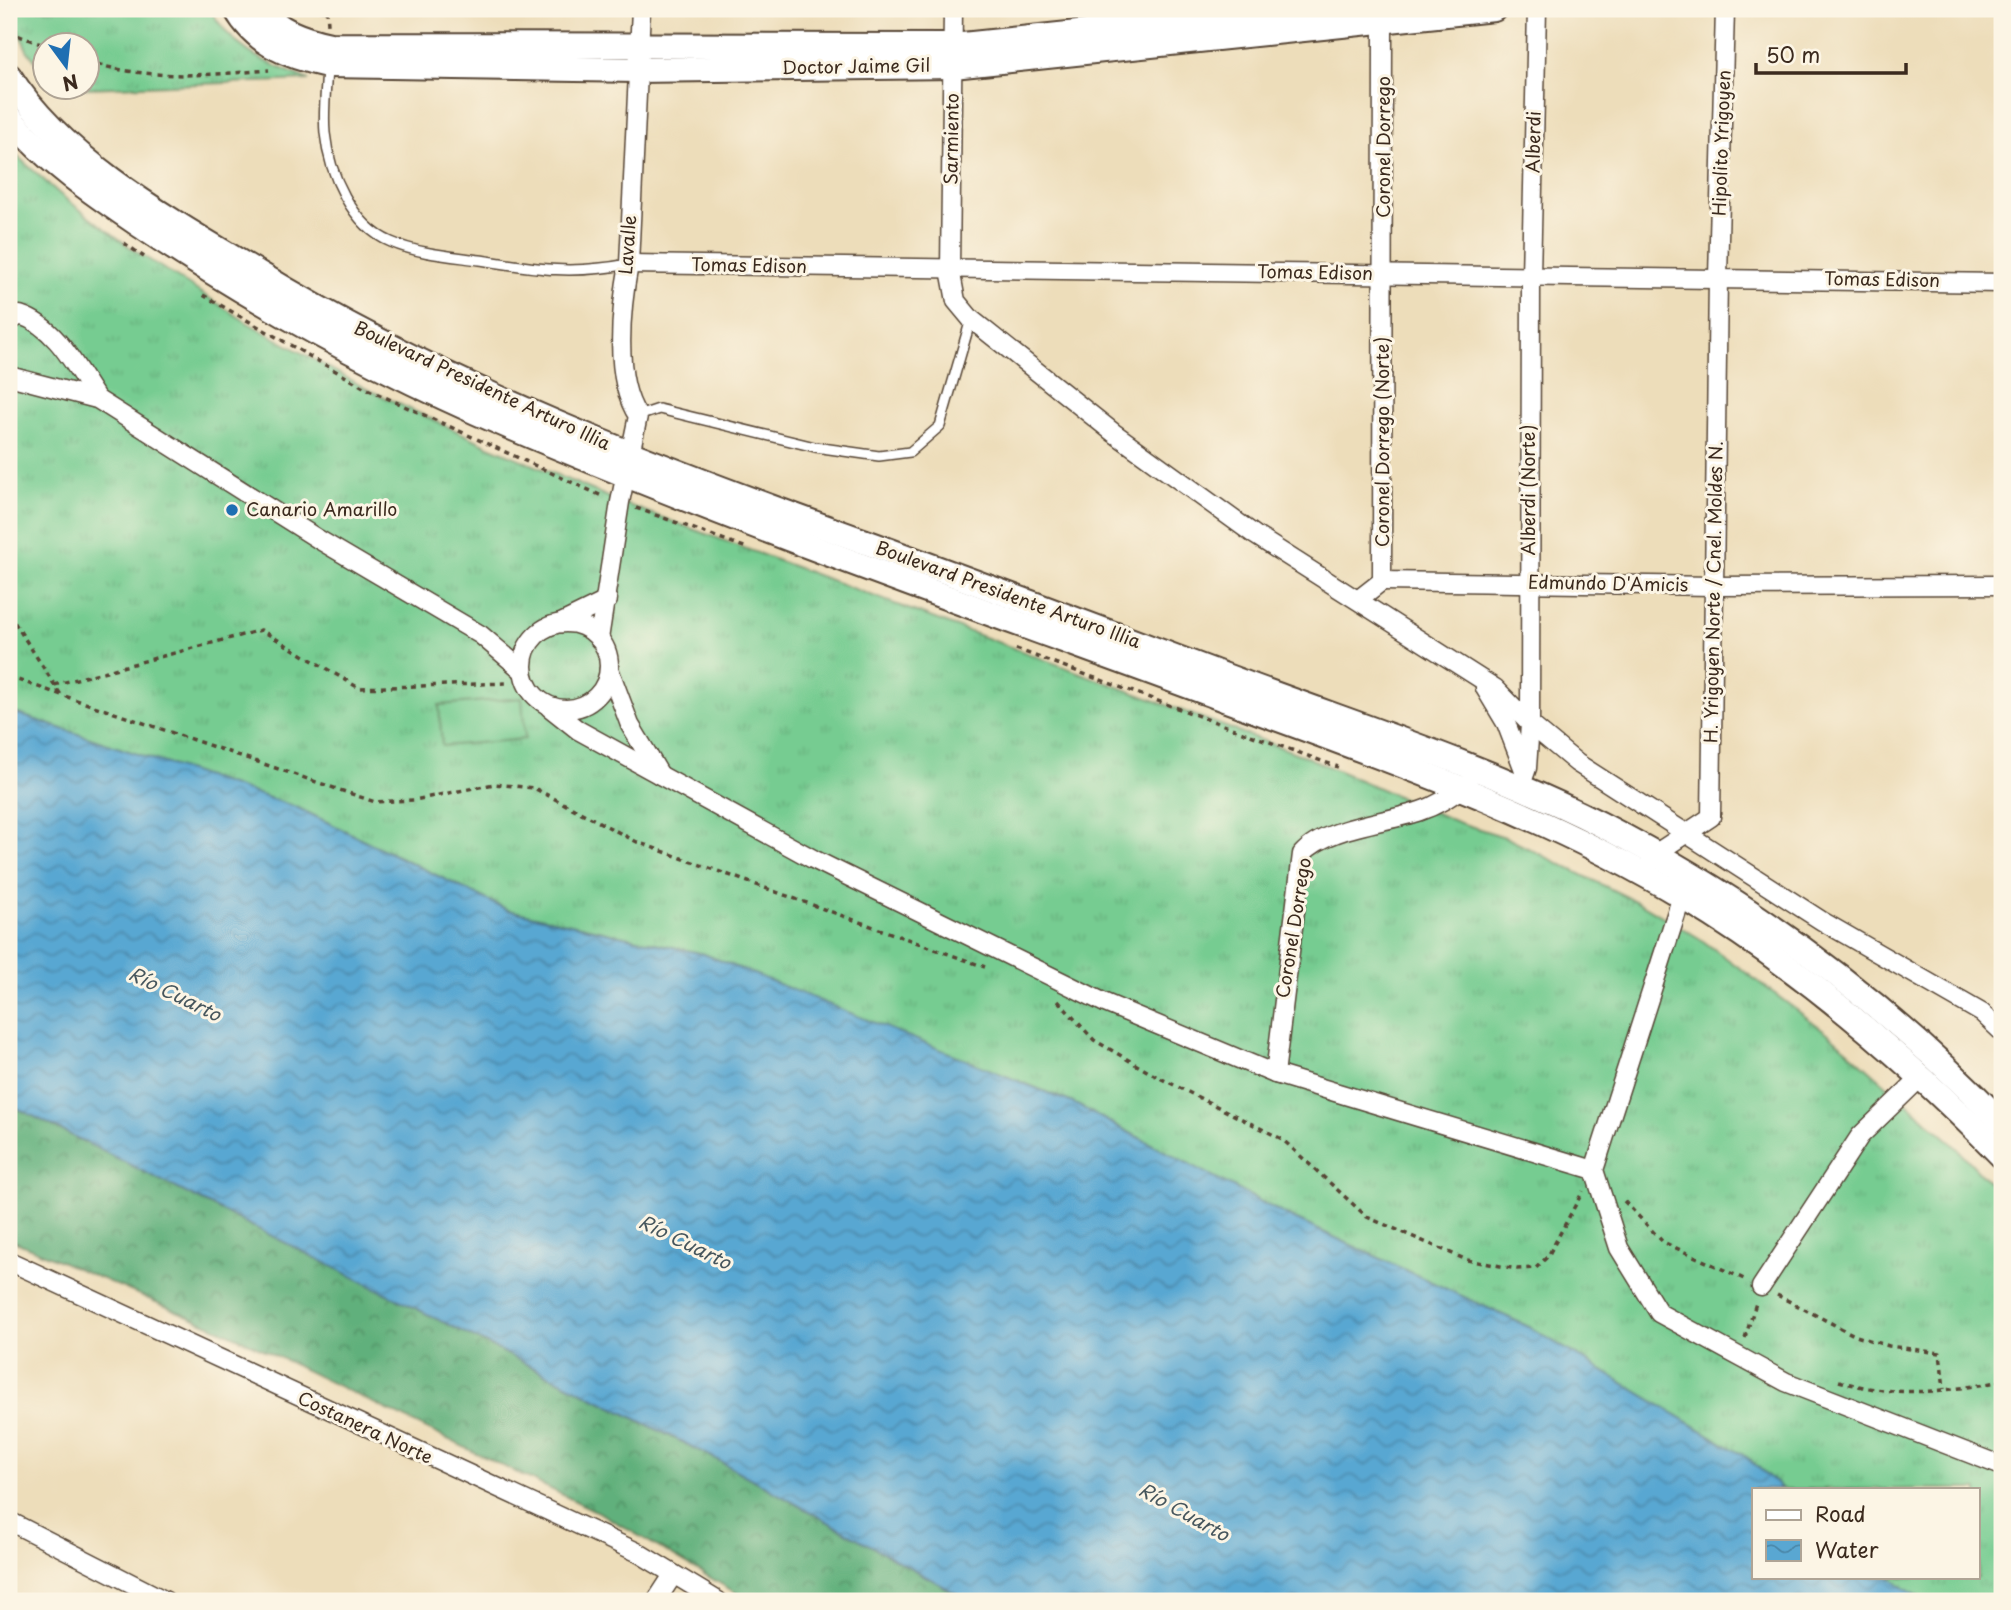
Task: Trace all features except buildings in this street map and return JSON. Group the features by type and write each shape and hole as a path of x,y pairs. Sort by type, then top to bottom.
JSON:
{"main road":[{"name":"Doctor Jaime Gil","path":"236,9 259,37 281,52 327,65 638,58 953,56 1305,9"},
{"name":"Doctor Jaime Gil","path":"260,9 270,21 291,34 330,45 638,58"},
{"name":"Doctor Jaime Gil","path":"1238,20 1383,20 1494,9"},
{"name":"Boulevard Presidente Arturo Illia","path":"9,76 43,122 110,176 286,290 320,311 628,465"},
{"name":"Boulevard Presidente Arturo Illia","path":"9,117 26,138 96,195 309,331 451,402 628,465 1472,780 1768,923 1899,1025 2002,1123"},
{"name":"Boulevard Presidente Arturo Illia","path":"1472,780 1523,780 1597,823 1649,864 1682,896 1754,942 1827,997 1921,1077 2002,1156"}],"street":[{"name":"Lavalle","path":"638,416 627,399 622,303 629,264 641,9"},
{"name":"Sarmiento","path":"953,9 950,269 956,302 971,319"},
{"name":"Alberdi","path":"1531,276 1537,9"},
{"name":"Hipolito Yrigoyen","path":"1718,277 1726,9"},
{"name":"Coronel Dorrego","path":"1383,20 1384,273"},
{"name":"Tomas Edison","path":"629,264 2002,283"},
{"name":"Coronel Dorrego (Norte)","path":"1382,581 1384,273"},
{"name":"Alberdi (Norte)","path":"1523,780 1530,724 1528,583 1531,276"},
{"name":"H. Yrigoyen Norte / Cnel. Moldes N.","path":"1649,864 1686,832 1711,817 1718,277"},
{"path":"9,321 20,315 37,321 58,343 97,399"},
{"path":"971,319 1114,433 1255,535 1495,688 1530,724 1577,763 1822,921 1982,1013 2002,1031"},
{"path":"9,376 97,399 318,539 481,635 526,649"},
{"path":"599,639 608,600 620,502 638,416"},
{"path":"1359,599 1382,581"},
{"name":"Edmundo D'Amicis","path":"1382,581 1714,586 2002,585"},
{"path":"524,677 526,649 546,628 560,624 608,600"},
{"path":"560,624 588,629 605,648 609,669 630,725 660,775"},
{"path":"481,635 524,677 531,692 578,730 813,859 1105,1003 1275,1074 1594,1170"},
{"path":"549,707 562,710 589,703 599,694 609,669"},
{"path":"1478,677 1507,723 1523,780"},
{"name":"Coronel Dorrego","path":"1275,1074 1302,854 1312,843 1327,836 1421,810 1446,800 1472,780"},
{"path":"1682,896 1594,1170 1619,1248 1659,1313 1786,1382 2002,1466"},
{"path":"1761,1287 1860,1136 1921,1077"},
{"name":"Costanera Norte","path":"11,1267 637,1552 718,1601"},
{"path":"9,1521 166,1601"},
{"path":"656,1601 673,1575"}],"lane":[{"path":"327,65 325,131 330,163 348,200 365,226 388,241 414,250 552,271 588,272 629,264"},
{"path":"638,416 659,409 815,447 879,456 910,452 940,426 971,319"}],"path":[{"path":"310,9 327,11"},
{"path":"9,32 32,41"},
{"path":"102,64 174,74 280,69"},
{"path":"121,241 154,263"},
{"path":"201,293 248,323 368,389 620,502 748,549"},
{"path":"9,614 62,697"},
{"path":"54,685 261,630 359,688 524,677"},
{"path":"1006,645 1343,768"},
{"path":"9,677 375,802 414,800 494,784 534,788 637,842 986,967"},
{"path":"1057,1000 1094,1040 1154,1075 1282,1139 1367,1217 1467,1260 1517,1269 1536,1268 1548,1256 1594,1170"},
{"path":"1620,1197 1663,1242 1761,1287 1856,1336 1889,1346 1940,1353 1944,1390"},
{"path":"1745,1347 1744,1335 1761,1287"},
{"path":"1836,1380 1862,1388 1908,1394 2002,1381"}],"green space":[{"path":"9,9 210,9 219,24 240,46 265,61 309,80 102,87 102,32 32,32 32,57"},
{"path":"9,149 62,196 131,248 248,323 367,389 489,446 620,502 1304,756 1457,822 1505,837 1643,905 1699,938 1829,1034 1952,1143 2002,1196 2002,1601 1924,1601 1890,1578 1980,1578 1980,1488 1781,1488 1748,1458 1529,1327 1288,1216 1073,1103 704,954 508,910 296,807 9,711"},
{"path":"522,698 525,739 442,746 439,705"},
{"path":"9,1104 712,1457 970,1601 750,1601 600,1513 235,1336 9,1239"}],"water":[{"name":"Río Cuarto","path":"9,711 296,807 508,910 704,954 1073,1103 1288,1216 1529,1327 1748,1458 1781,1488 1752,1488 1752,1578 1890,1578 1924,1601 970,1601 712,1457 9,1104"}],"place":[{"name":"Canario Amarillo","path":"232,510"}]}
